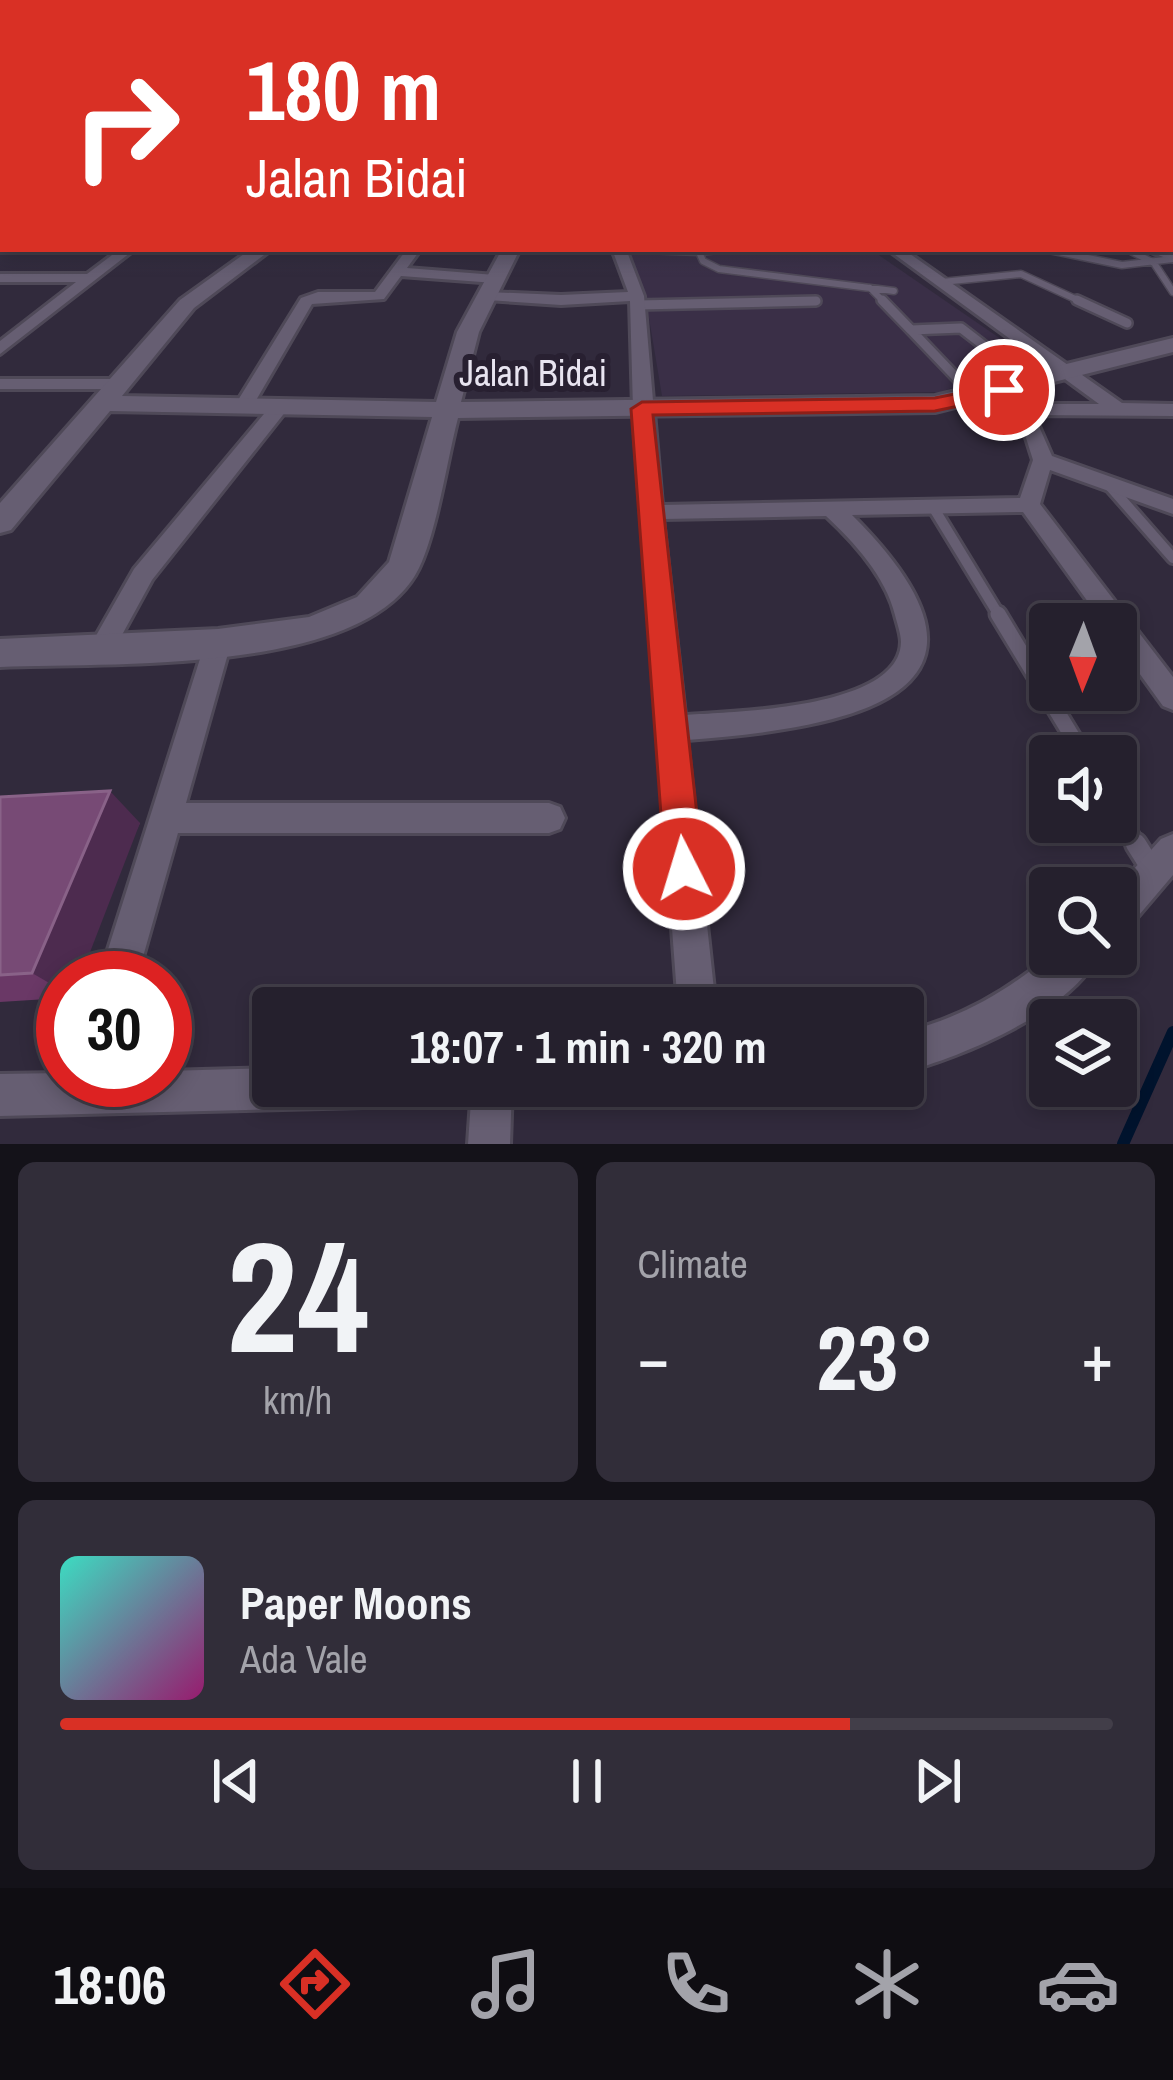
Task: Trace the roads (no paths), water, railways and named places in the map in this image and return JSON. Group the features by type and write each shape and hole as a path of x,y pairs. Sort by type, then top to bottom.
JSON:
{"main road":[{"path":"0,523 187,304 258,252"},
{"path":"0,653 218,643 314,630 358,613 391,587 404,566 468,332 509,252"},
{"name":"Jalan Bidai","path":"110,394 244,405 450,410 912,405 975,397 1173,345"}],"street":[{"path":"0,349 124,252"},
{"path":"244,405 306,301 317,296 379,296 412,252"},
{"path":"620,252 637,301 642,409 695,987"},
{"path":"897,252 1118,409"},
{"path":"1155,256 1173,258"},
{"path":"398,272 561,301 637,301"},
{"path":"0,278 85,278"},
{"path":"0,384 110,394"},
{"path":"1004,390 1023,410 1043,460 1029,506"},
{"path":"101,648 143,574 280,406"},
{"path":"1023,410 1173,410"},
{"path":"1043,460 1173,506"},
{"path":"651,512 1029,506"},
{"path":"1029,506 1173,698"},
{"path":"671,729 832,712 873,699 903,673 915,635 909,614 853,526 832,509"},
{"path":"126,951 218,643"},
{"path":"165,818 549,818"},
{"path":"1137,892 1164,861"},
{"path":"924,1048 975,1029 1051,975"},
{"path":"192,1085 252,1086"},
{"path":"0,1095 36,1091"},
{"path":"489,1144 491,1107"}],"lane":[{"path":"699,252 703,261 719,269 894,291"},
{"path":"1059,252 1122,265 1155,256 1173,292"},
{"path":"942,282 1021,274 1127,323"},
{"path":"870,288 975,397"},
{"path":"637,301 816,301"},
{"path":"911,330 961,328 1031,382"},
{"path":"1108,484 1173,557"},
{"path":"933,507 1071,735"},
{"path":"1137,832 1164,861"}],"waterway":[{"path":"1123,1144 1173,1032"}]}
